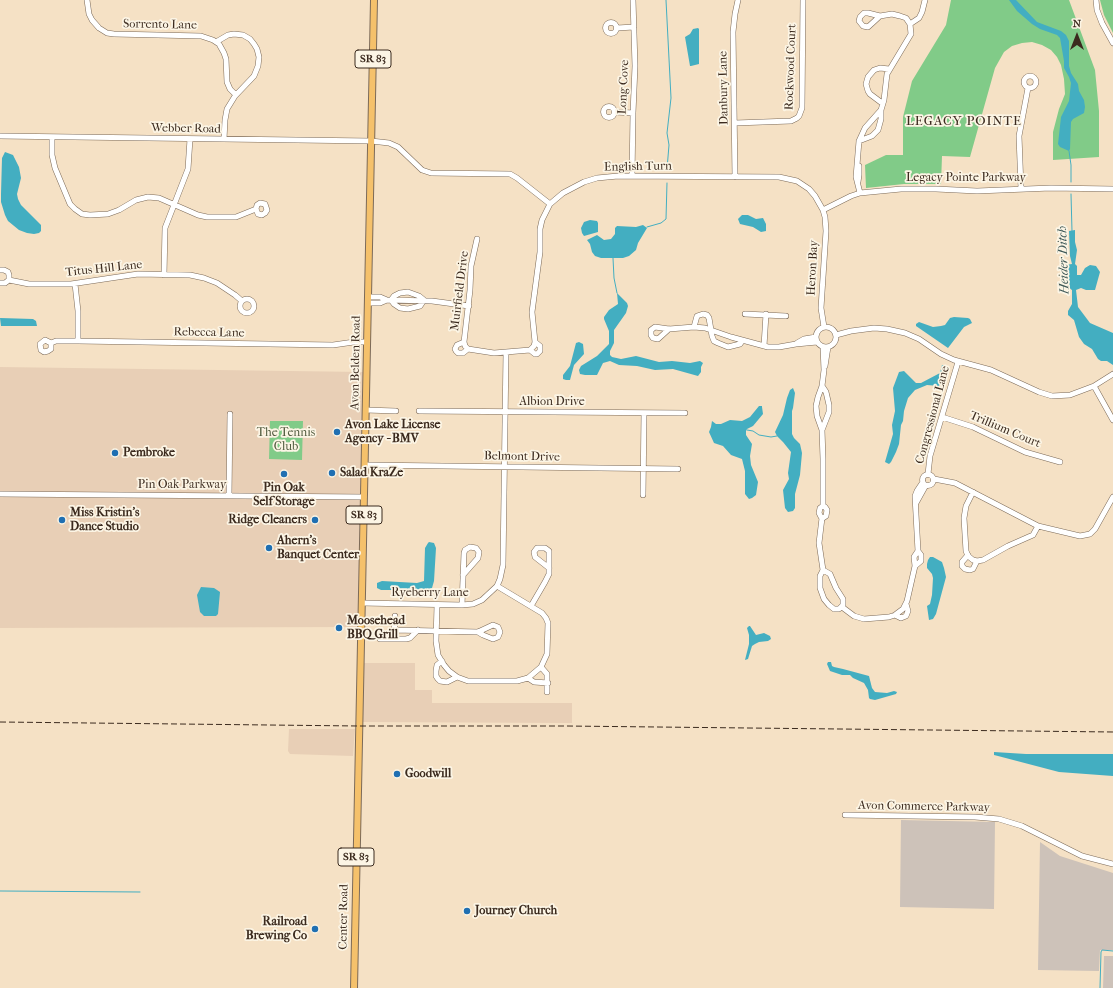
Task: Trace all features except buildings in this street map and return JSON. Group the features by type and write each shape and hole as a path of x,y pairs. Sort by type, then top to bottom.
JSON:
{"main road":[{"name":"Avon Belden Road","path":"358,726 362,603 374,0"},
{"name":"Center Road","path":"354,988 358,726"}],"street":[{"name":"Sorrento Lane","path":"87,0 89,14 92,20 99,28 108,33 201,36 211,38 216,42"},
{"name":"Long Cove","path":"632,176 633,113 636,66 633,0"},
{"name":"Danbury Lane","path":"735,177 733,32 734,14 738,0"},
{"name":"Rockwood Court","path":"735,123 791,121 799,116 802,108 804,0"},
{"path":"910,24 919,18 925,0"},
{"path":"1096,0 1102,23 1113,43"},
{"path":"859,141 872,136 878,130 881,119 882,103 884,100 885,81 889,69 911,34 910,24 906,18 892,14 880,16"},
{"path":"617,28 634,27"},
{"path":"224,139 226,114 236,95 247,85 256,71 259,60 257,49 250,40 240,35 228,35 216,42 223,50 225,56 227,84 236,95"},
{"path":"882,103 870,94 866,84 868,77 874,70 880,68 889,69"},
{"path":"1021,188 1019,136 1028,88"},
{"path":"860,193 857,160 859,141 864,128 881,110"},
{"path":"615,112 633,113"},
{"name":"Webber Road","path":"0,136 389,143 398,147 422,170 431,173 510,174 550,204"},
{"path":"52,137 52,155 55,168 68,201 78,212 90,215 108,214 119,210 136,200 148,197 159,198 201,216 236,217 256,209"},
{"path":"164,275 165,228 189,166 190,139"},
{"name":"English Turn","path":"530,350 535,354 540,351 540,346 535,342 532,312 540,259 540,229 542,220 550,204 563,193 584,182 610,176 779,177 797,181 809,189 823,210"},
{"name":"Legacy Pointe Parkway","path":"823,210 860,193 906,189 977,191 1021,188 1113,189"},
{"name":"Heron Bay","path":"823,210 826,230 821,308 824,328"},
{"name":"Muirfield Drive","path":"477,239 471,266 465,346 483,352 506,353"},
{"path":"0,270 8,272 9,280"},
{"name":"Titus Hill Lane","path":"0,283 5,283 9,280 29,284 75,284 130,275 190,275 211,280 224,286 242,302"},
{"path":"75,284 78,311 78,341"},
{"path":"389,300 400,293 408,292 419,296 424,300"},
{"path":"368,300 380,303 389,300 424,300 469,306"},
{"path":"389,300 400,308 408,309 420,306 424,300"},
{"path":"694,327 696,316 703,314 707,315 714,341 723,346 734,346 740,344 742,341"},
{"path":"745,314 786,316"},
{"path":"764,346 766,314"},
{"path":"669,329 694,327 711,330 742,341 764,346 780,347 817,339"},
{"path":"817,339 819,331 824,328 830,328 836,335 836,342 826,347"},
{"path":"836,335 864,328 887,328 905,333 919,339 941,354 958,362 991,370 1039,392 1052,396 1070,396 1094,386 1113,374"},
{"path":"817,339 826,347"},
{"name":"Rebecca Lane","path":"51,343 56,341 78,341 333,345 367,342"},
{"path":"437,604 438,654 449,671 457,677 475,682 517,681 528,678 541,667 547,654 548,623 546,618 542,613 497,586 503,565 506,353 530,350 534,346 535,342"},
{"path":"823,570 830,574 843,599 844,604 837,610 832,608 825,601 822,596 819,583 823,570 819,543 822,518 819,513 820,508 823,506 824,459 822,430 817,416 816,406 822,386 826,347"},
{"name":"Congressional Lane","path":"928,474 930,456 958,362"},
{"path":"822,386 826,392 829,405 829,412 822,430"},
{"path":"1094,386 1113,420"},
{"path":"366,410 396,411"},
{"name":"Albion Drive","path":"419,411 685,413"},
{"path":"643,495 644,412"},
{"path":"229,496 230,414"},
{"name":"Trillium Court","path":"942,417 980,429 1025,452 1060,462"},
{"name":"Belmont Drive","path":"365,465 678,469"},
{"path":"842,607 852,615 864,619 889,617 895,615 903,609 906,604 915,566 921,561 921,555 918,551 916,494 925,483 924,477 928,474 932,475 934,480"},
{"path":"925,483 929,485 933,484 934,480"},
{"path":"934,480 951,482 1038,526 1080,536 1086,536 1095,529 1113,497"},
{"path":"973,492 966,506 964,518 966,548 968,555 973,560 983,560 1008,546 1033,536 1038,526"},
{"name":"Pin Oak Parkway","path":"0,494 364,497"},
{"path":"462,605 463,555 465,550 470,547 476,548 479,552 478,558 463,575"},
{"path":"968,555 962,562 962,566 965,569 973,569 977,561"},
{"path":"531,606 549,574 549,568"},
{"name":"Ryeberry Lane","path":"362,603 473,604 482,600 497,586"},
{"path":"394,639 395,616"},
{"path":"394,630 478,632"},
{"path":"380,639 406,639 410,638 418,630"},
{"path":"442,661 437,665 436,676 438,679 440,681 447,682 457,677"},
{"path":"541,667 547,674 547,692"},
{"path":"528,678 534,682 548,683"},
{"name":"Avon Commerce Parkway","path":"846,815 975,817 999,819 1022,826 1082,856 1113,864"}],"shaded area":[{"path":"0,367 363,372 358,625 356,627 0,628"},
{"path":"363,663 415,663 415,690 432,690 432,703 572,703 572,723 361,722"},
{"path":"289,729 355,729 353,756 290,754 288,751"},
{"path":"901,820 995,822 994,909 900,907"},
{"path":"1040,842 1060,856 1113,873 1113,950 1100,950 1099,971 1038,970"},
{"path":"1104,956 1113,956 1113,988 1103,988"}],"green space":[{"path":"951,0 1069,0 1095,70 1099,111 1099,157 1053,160 1053,132 1059,109 1065,94 1061,65 1051,50 1032,42 1022,43 1012,46 1004,52 995,68 970,157 942,156 941,184 904,184 866,188 865,165 886,155 903,155 903,117 912,81 946,25"},
{"path":"1100,0 1113,0 1113,33 1104,15"},
{"name":"The Tennis Club","path":"270,421 303,421 302,460 269,459"}],"water":[{"path":"1009,0 1016,0 1037,22 1061,31 1066,35 1069,41 1069,66 1071,73 1078,84 1085,107 1084,113 1073,119 1071,122 1069,151 1060,147 1058,144 1061,117 1069,101 1071,83 1064,68 1060,38 1057,35 1040,29 1032,24 1017,11"},
{"path":"698,28 699,64 690,66 685,37 690,34 693,29"},
{"path":"5,152 13,155 19,167 21,178 17,194 18,199 21,205 41,225 41,231 39,233 27,233 19,230 8,221 5,215 1,202 1,194 2,158"},
{"path":"742,215 748,215 756,219 763,218 766,224 766,231 761,232 753,227 740,224 738,219"},
{"path":"590,220 597,221 598,232 584,236 581,228 584,222"},
{"path":"643,225 647,228 638,243 636,250 629,256 623,258 601,258 595,256 587,240 597,235 604,240 611,239 615,234 615,228 617,226 636,227"},
{"path":"1075,230 1077,250 1075,264 1077,266 1077,275 1081,275 1085,268 1090,265 1096,266 1100,272 1095,290 1086,290 1081,288 1076,290 1078,307 1090,323 1113,333 1113,365 1107,361 1101,361 1098,359 1092,349 1084,344 1079,337 1074,320 1068,315 1068,311 1072,304 1072,290 1065,285 1061,278 1061,274 1065,265 1072,264 1070,256 1069,231"},
{"path":"617,293 628,306 626,313 614,330 614,343 610,351 610,355 621,359 636,356 659,362 672,361 690,363 700,361 703,363 701,372 698,376 673,369 655,370 637,366 619,365 610,361 603,363 597,375 580,374 579,370 581,366 597,356 609,344 609,331 604,317 609,310 618,304"},
{"path":"0,318 33,319 36,321 37,326 1,326"},
{"path":"950,318 968,318 972,323 964,327 948,348 916,326 919,322 933,327 941,326 945,325"},
{"path":"579,342 583,344 584,354 574,365 570,380 563,379 563,375 570,366 576,343"},
{"path":"942,365 944,365 945,369 939,386 927,385 915,390 908,398 901,425 899,444 891,462 889,464 885,462 893,434 892,425 895,411 893,388 899,372 904,371 916,383 921,383 940,373"},
{"path":"793,388 795,393 792,411 792,434 800,444 802,453 800,475 795,494 795,508 793,511 788,512 785,508 783,490 789,479 788,473 791,452 775,432 783,415 790,390"},
{"path":"759,406 762,406 763,414 753,426 746,431 746,435 752,444 750,456 751,465 758,482 756,495 749,499 745,494 745,471 742,459 731,455 723,446 714,443 709,432 712,421 716,424 721,424 730,420 742,421 750,417"},
{"path":"429,542 434,543 436,548 434,581 432,588 427,590 381,590 377,588 377,583 382,581 417,583 424,581 425,548"},
{"path":"930,557 942,562 946,577 936,614 933,619 929,620 927,606 930,604 932,595 933,578 932,574 927,568"},
{"path":"201,587 214,588 220,592 218,614 216,616 204,616 200,612 197,595"},
{"path":"749,626 756,635 764,633 770,636 771,639 768,641 759,642 752,646 748,659 745,660 749,644 747,628"},
{"path":"828,662 831,662 832,666 834,667 869,676 872,688 875,692 897,692 896,694 875,700 870,699 868,690 864,683 850,675 842,675 830,671 827,664"},
{"path":"994,752 1026,754 1113,754 1113,776 1059,772 994,755"}],"waterway":[{"path":"666,0 671,98 667,133 669,145 667,169"},
{"name":"Heider Ditch","path":"1069,151 1071,182"},
{"path":"647,227 661,223 666,219 667,183"},
{"name":"Heider Ditch","path":"1071,194 1072,231"},
{"path":"613,258 614,278 617,293"},
{"path":"747,430 753,431 759,435 771,437 777,436"},
{"path":"0,891 140,892"},
{"path":"1100,988 1101,952 1102,950 1113,951"}],"railway":[{"path":"0,722 1113,732"}],"place":[{"name":"Avon Lake License Agency - BMV","path":"337,432"},
{"name":"Pembroke","path":"115,453"},
{"name":"Salad KraZe","path":"332,473"},
{"name":"Pin Oak Self Storage","path":"284,474"},
{"name":"Miss Kristin's Dance Studio","path":"62,520"},
{"name":"Ridge Cleaners","path":"315,520"},
{"name":"Ahern's Banquet Center","path":"269,548"},
{"name":"Moosehead BBQ Grill","path":"339,628"},
{"name":"Goodwill","path":"397,774"},
{"name":"Journey Church","path":"467,911"},
{"name":"Railroad Brewing Co","path":"315,929"}],"district":[{"name":"LEGACY POINTE","path":"964,122"}]}
